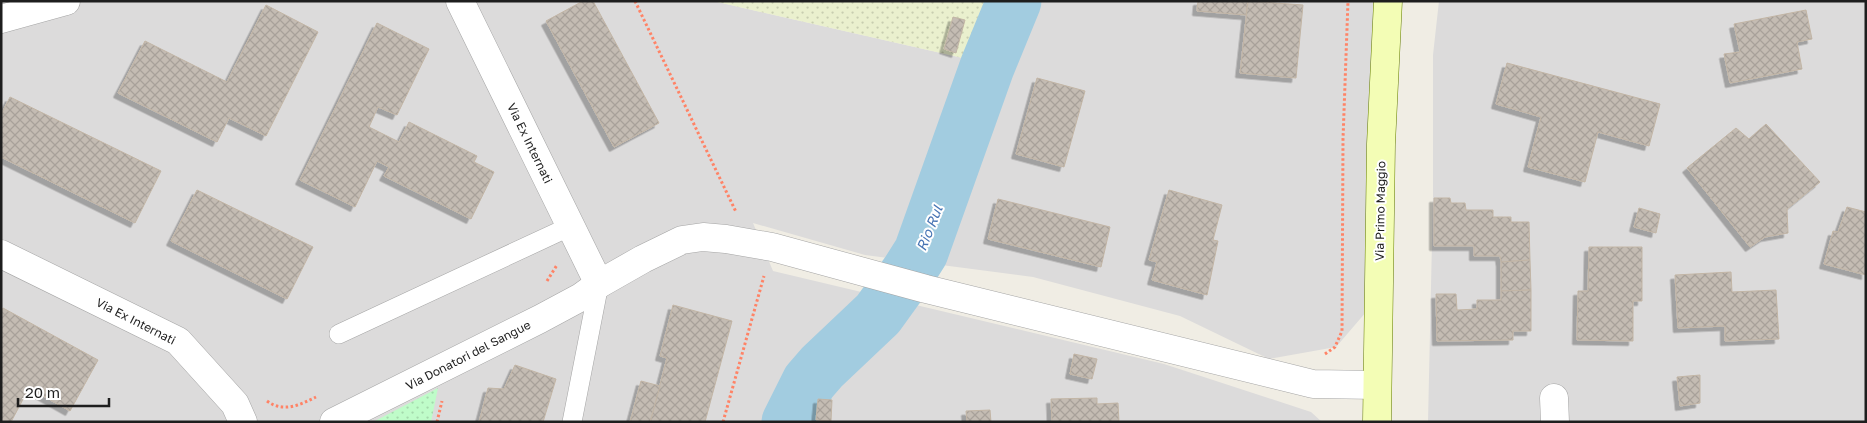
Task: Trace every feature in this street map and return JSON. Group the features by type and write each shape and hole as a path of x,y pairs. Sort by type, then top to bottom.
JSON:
{"street":[{"path":"1,19 66,1"},
{"name":"Via Ex Internati","path":"460,1 599,284"},
{"name":"Via Primo Maggio","path":"1377,422 1381,144 1388,1"},
{"name":"Via Donatori del Sangue","path":"334,422 540,319 581,297 599,284 643,259 682,240 703,237 772,246 926,289 1313,384 1377,385"},
{"name":"Via Ex Internati","path":"1,254 178,340 235,404 243,422"}],"lane":[{"path":"339,334 571,226"},
{"path":"572,422 599,284"}],"path":[{"path":"635,1 739,219"},
{"path":"1322,355 1335,347 1342,331 1343,139 1348,1"},
{"path":"723,422 772,246"}],"shaded area":[{"path":"1,1 713,1 976,61 1007,72 1036,1 1394,1 1385,290 1336,347 1269,359 1180,316 1033,277 865,255 753,223 773,271 1164,364 1311,412 1322,422 1,422"},
{"path":"1439,1 1866,1 1866,422 1428,422 1433,196 1433,55"}],"green space":[{"path":"713,1 1036,1 1007,72 976,61"},
{"path":"438,388 431,422 373,422"}],"building":[{"path":"583,1 593,1 659,123 614,147 546,21"},
{"path":"1198,1 1248,1 1246,15 1197,11"},
{"path":"1248,1 1303,5 1296,78 1240,73"},
{"path":"266,5 318,32 266,136 229,118 217,142 118,93 145,41 227,82"},
{"path":"1806,10 1812,39 1797,42 1802,69 1730,83 1724,54 1740,52 1734,24"},
{"path":"953,17 965,20 956,53 944,49"},
{"path":"377,23 429,49 397,115 378,107 369,127 399,142 409,122 477,156 474,162 494,172 471,219 384,176 389,167 377,161 355,207 300,180"},
{"path":"1507,63 1660,104 1649,146 1598,132 1585,182 1528,167 1541,117 1496,104"},
{"path":"1037,78 1085,91 1064,167 1016,154"},
{"path":"10,97 161,171 135,223 1,157 1,115"},
{"path":"1766,124 1820,182 1787,209 1788,233 1765,237 1750,247 1687,168 1736,128 1749,139"},
{"path":"197,190 313,247 287,299 171,241"},
{"path":"1169,190 1222,205 1213,240 1218,241 1207,295 1152,280 1157,262 1149,260"},
{"path":"1434,198 1450,198 1451,203 1465,203 1466,210 1493,210 1493,217 1511,217 1511,222 1529,222 1530,260 1501,262 1500,256 1474,256 1474,246 1434,246"},
{"path":"998,199 1110,227 1101,267 988,239"},
{"path":"1847,207 1866,212 1866,275 1824,264 1833,231 1838,232"},
{"path":"1639,208 1660,214 1656,233 1634,227"},
{"path":"1589,247 1642,247 1642,301 1633,301 1633,341 1577,340 1578,291 1588,291"},
{"path":"1530,260 1531,290 1501,291 1501,262"},
{"path":"1731,272 1732,292 1776,290 1779,339 1725,341 1725,326 1678,328 1675,275"},
{"path":"1531,290 1531,331 1513,331 1513,340 1437,341 1436,294 1456,294 1457,310 1477,309 1477,300 1501,300 1501,291"},
{"path":"673,305 732,321 705,422 650,422 667,358 660,356"},
{"path":"3,308 98,360 70,411 29,388 11,422 1,422 1,312"},
{"path":"1074,354 1097,359 1092,379 1070,374"},
{"path":"515,365 556,379 543,422 479,422 488,388 504,389"},
{"path":"1700,375 1700,403 1680,406 1677,377"},
{"path":"641,381 660,386 650,422 630,422"},
{"path":"1097,398 1097,404 1118,403 1119,422 1052,422 1051,399"},
{"path":"818,399 832,400 831,421 816,420"},
{"path":"990,410 991,422 967,422 966,411"}],"waterway":[{"name":"Rio Rul","path":"789,422 809,382 822,367 878,314 921,252 987,67 1014,1"}]}
